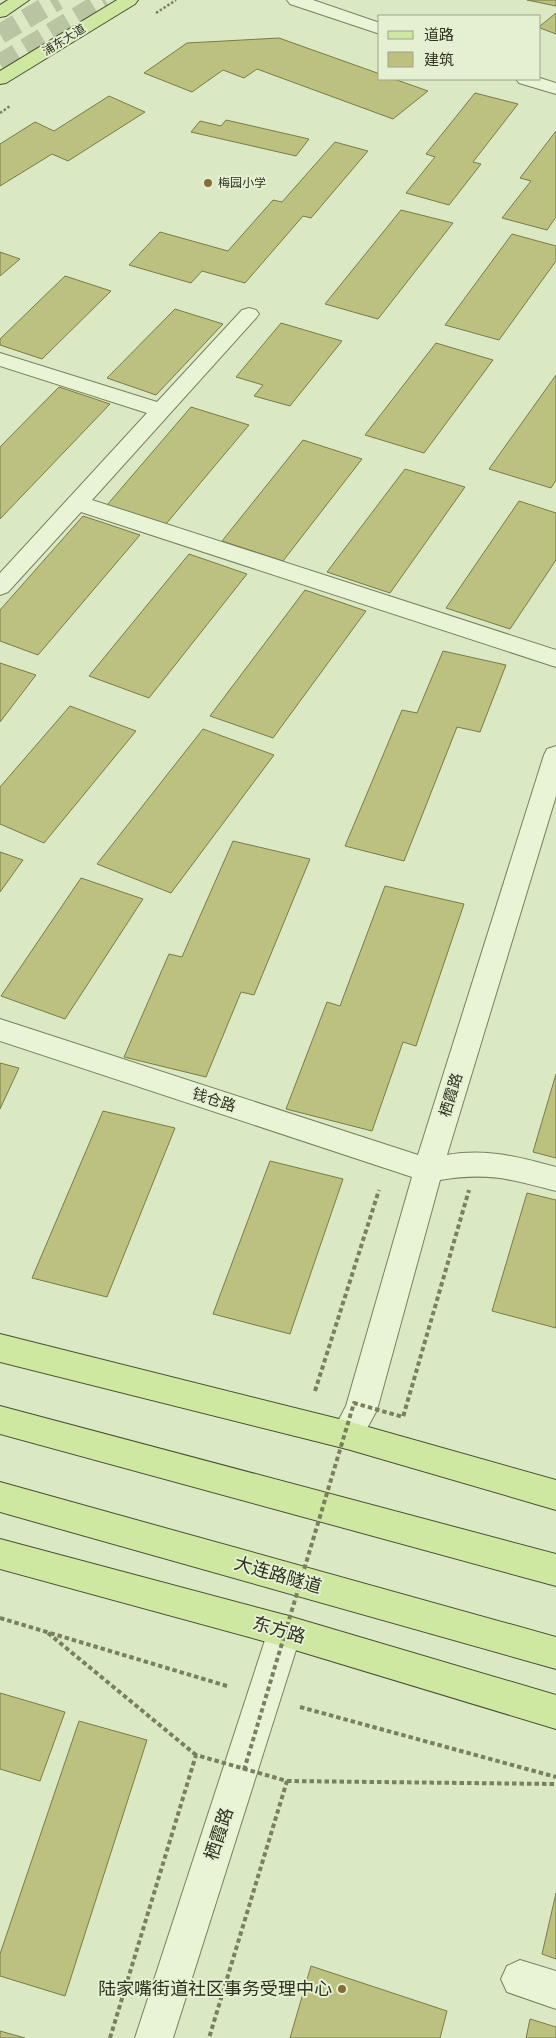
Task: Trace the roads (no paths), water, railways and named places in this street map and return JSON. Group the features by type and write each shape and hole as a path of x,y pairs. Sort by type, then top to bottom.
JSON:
{"main road":[{"path":"0,12 20,0"},
{"name":"浦东大道","path":"0,80 129,0"},
{"path":"0,1348 347,1435 556,1495"},
{"path":"0,1420 556,1570"},
{"name":"大连路隧道","path":"0,1498 556,1653"},
{"name":"东方路","path":"0,1554 285,1631 556,1712"}],"street":[{"path":"296,0 378,28"},
{"path":"528,80 556,89"},
{"path":"0,587 249,314"},
{"path":"0,359 160,410"},
{"path":"77,503 556,659"},
{"name":"栖霞路","path":"347,1435 361,1410 428,1170 556,755"},
{"name":"钱仓路","path":"0,1030 428,1170"},
{"path":"428,1170 464,1164 502,1165 556,1179"},
{"name":"栖霞路","path":"154,2038 285,1631"},
{"path":"520,1979 556,1990"}],"tunnel":[{"path":"0,34 58,0"},
{"path":"0,64 105,0"}],"place":[{"name":"梅园小学","path":"208,183"},
{"name":"陆家嘴街道社区事务受理中心","path":"342,1989"}]}
